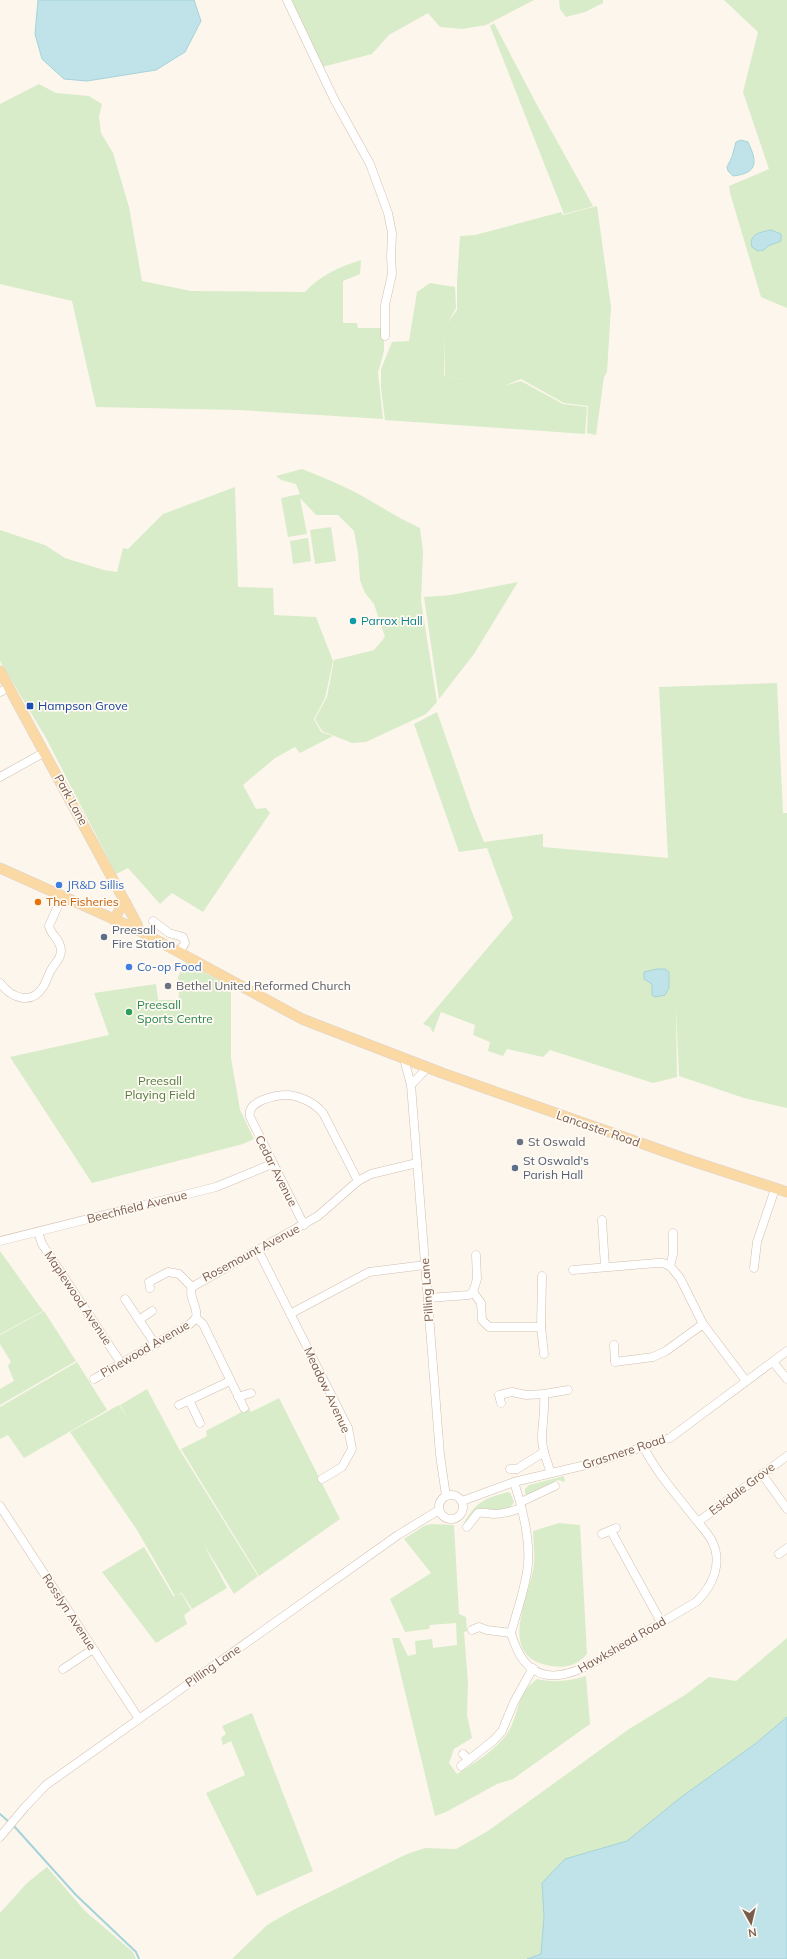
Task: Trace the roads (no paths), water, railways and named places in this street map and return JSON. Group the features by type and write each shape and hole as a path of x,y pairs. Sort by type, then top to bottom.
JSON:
{"main road":[{"name":"Park Lane","path":"0,671 126,903 137,924 138,930"},
{"name":"Lancaster Road","path":"0,868 138,930 287,1012 427,1068 656,1149 787,1192"},
{"path":"114,920 122,905 126,903"}],"street":[{"path":"287,0 334,99 370,164 388,213 392,233 392,274 385,305 385,336"},
{"path":"0,692 9,687"},
{"path":"0,777 45,752"},
{"path":"0,983 10,994 24,999 36,995 40,991 60,955 59,940 51,932 49,926 62,897"},
{"path":"154,921 167,931 179,935 185,939 185,943 180,952"},
{"name":"Pilling Lane","path":"407,1060 411,1085 440,1455 446,1496"},
{"path":"411,1085 427,1068"},
{"name":"Cedar Avenue","path":"304,1225 250,1118 250,1110 257,1103 280,1096 293,1096 314,1104 323,1113 358,1181"},
{"name":"Rosemount Avenue","path":"244,1408 203,1324 196,1318 196,1310 190,1293 192,1287 197,1282 304,1225 318,1216 358,1181 382,1170 417,1163"},
{"name":"Beechfield Avenue","path":"0,1241 216,1187 272,1164"},
{"path":"754,1268 757,1242 775,1189"},
{"path":"602,1220 605,1267"},
{"name":"Maplewood Avenue","path":"38,1232 42,1244 121,1363"},
{"path":"670,1266 673,1254 673,1233"},
{"name":"Meadow Avenue","path":"258,1250 348,1428 352,1449 342,1467 322,1479"},
{"path":"428,1298 469,1295 473,1292 477,1279 476,1255"},
{"path":"573,1270 657,1263 663,1263 670,1266 680,1278 703,1324 746,1381"},
{"path":"290,1314 369,1272 425,1265"},
{"path":"150,1288 149,1282 168,1272 179,1274 192,1287"},
{"path":"542,1276 541,1327 544,1354"},
{"path":"473,1292 481,1303 482,1320 489,1327 541,1327"},
{"path":"125,1299 155,1344"},
{"path":"140,1320 152,1311"},
{"name":"Pinewood Avenue","path":"94,1379 190,1324 196,1318"},
{"path":"614,1346 615,1366 653,1357 666,1351 703,1324"},
{"name":"Grasmere Road","path":"462,1501 514,1482 551,1474 594,1462 670,1438 787,1351"},
{"path":"773,1362 787,1379"},
{"path":"178,1405 230,1380"},
{"path":"501,1404 497,1392 512,1392 526,1395 568,1390"},
{"path":"238,1397 250,1393"},
{"path":"544,1394 545,1411 542,1435 544,1452 551,1474"},
{"path":"189,1400 200,1423"},
{"name":"Hawkshead Road","path":"511,1633 518,1652 526,1663 549,1675 566,1675 581,1670 696,1602 705,1594 714,1578 716,1569 716,1558 712,1542 651,1462 643,1446"},
{"path":"510,1469 517,1469 544,1452"},
{"name":"Eskdale Grove","path":"698,1522 787,1456"},
{"path":"762,1474 787,1508"},
{"path":"477,1626 487,1630 511,1633 528,1563 527,1542 521,1505 514,1482"},
{"path":"471,1525 478,1513 504,1513 555,1486"},
{"path":"454,1495 462,1501 462,1510 455,1518 444,1517 439,1510 439,1503 446,1496 454,1495"},
{"name":"Rosslyn Avenue","path":"0,1506 139,1719"},
{"name":"Pilling Lane","path":"0,1837 46,1785 398,1535 439,1510"},
{"path":"602,1534 614,1529 661,1622"},
{"path":"779,1554 787,1548"},
{"path":"63,1669 93,1649"},
{"path":"461,1766 466,1757 494,1740 502,1731 514,1702 533,1668"}],"water":[{"path":"38,0 194,0 201,21 185,52 156,70 87,81 64,79 42,59 35,34"},
{"path":"741,140 748,142 753,155 754,165 748,172 733,176 728,171 727,167 732,157 736,142"},
{"path":"771,230 781,234 781,241 768,246 764,250 758,251 752,247 752,239 756,234"},
{"path":"665,969 669,972 669,988 665,995 655,997 652,995 652,984 644,979 644,972"},
{"path":"787,1717 787,1959 527,1959 541,1954 544,1917 542,1883 565,1859 627,1841 680,1798 755,1744"}],"waterway":[{"path":"0,1814 9,1822"},
{"path":"13,1825 76,1895 136,1952 139,1959"}],"place":[{"name":"Parrox Hall","path":"353,621"},
{"name":"Hampson Grove","path":"30,706"},
{"name":"JR&D Sillis","path":"59,885"},
{"name":"The Fisheries","path":"38,902"},
{"name":"Preesall Fire Station","path":"104,937"},
{"name":"Co-op Food","path":"129,967"},
{"name":"Bethel United Reformed Church","path":"168,986"},
{"name":"Preesall Sports Centre","path":"129,1012"},
{"name":"St Oswald","path":"520,1142"},
{"name":"St Oswald's Parish Hall","path":"515,1168"}],"park label":[{"name":"Preesall Playing Field","path":"160,1088"}]}
